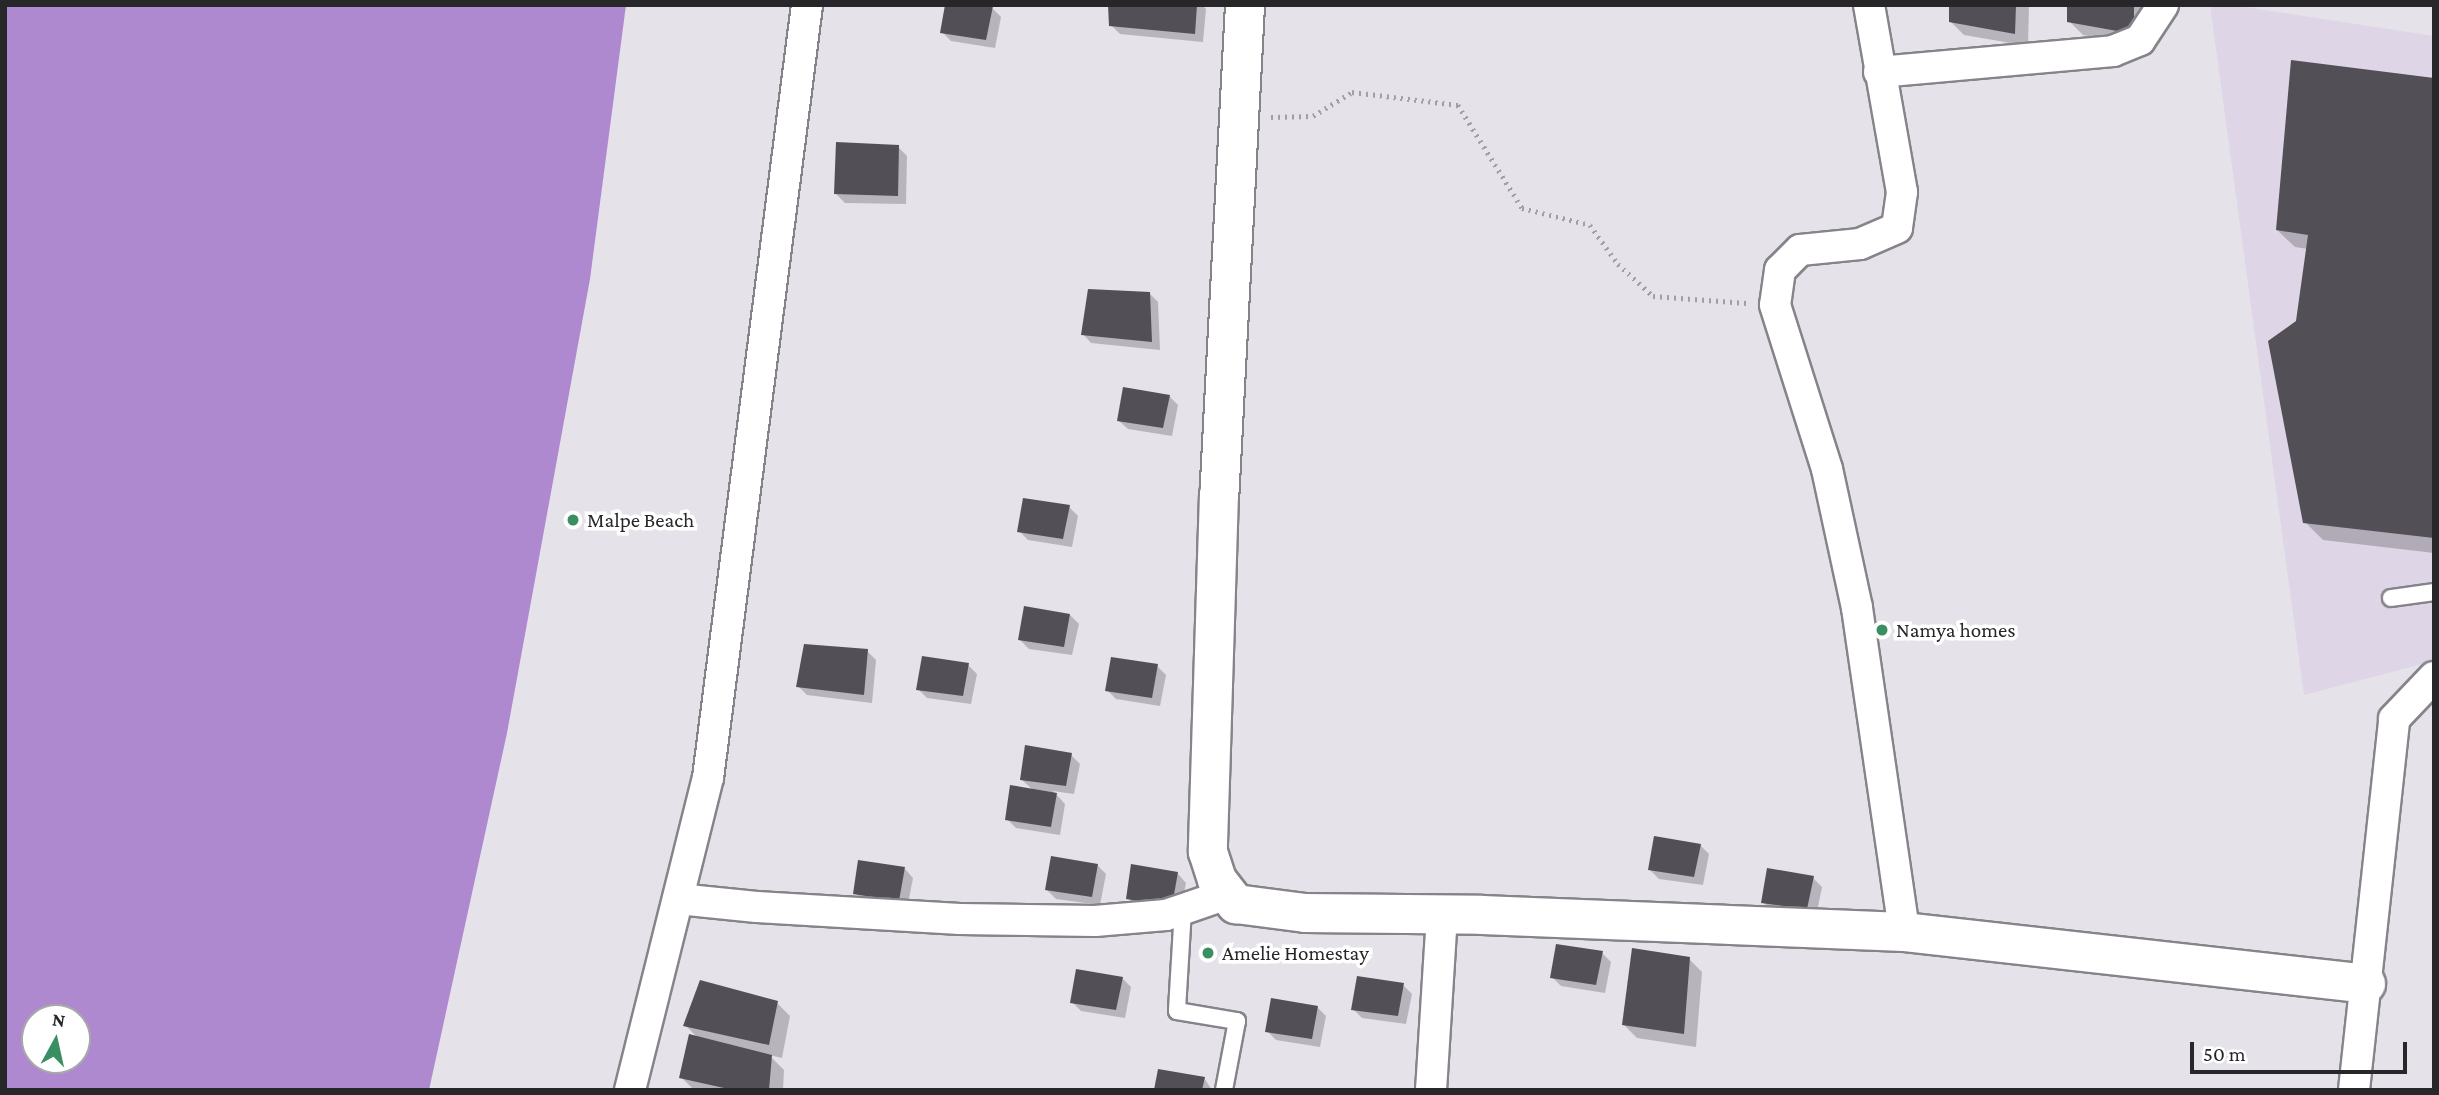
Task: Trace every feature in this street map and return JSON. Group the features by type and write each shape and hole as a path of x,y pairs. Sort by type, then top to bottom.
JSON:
{"street":[{"path":"630,1090 708,778 807,5"},
{"path":"1245,5 1219,494 1208,852 1217,880 1236,904 1305,913 1442,915 1904,932 2366,984"},
{"path":"1869,5 1902,192 1897,228 1860,244 1800,250 1780,270 1775,305 1827,469 1854,596 1904,932"},
{"path":"1879,72 2113,51 2140,40 2163,5"},
{"path":"2354,1090 2394,719 2434,677"},
{"path":"678,899 757,907 960,919 1095,921 1166,915 1227,894"},
{"path":"1431,1090 1442,915"}],"lane":[{"path":"2391,598 2434,592"},
{"path":"1183,909 1177,1011 1237,1021 1224,1090"}],"path":[{"path":"1239,118 1313,116 1353,92 1458,105 1522,208 1590,225 1618,264 1653,296 1775,305"}],"shaded area":[{"path":"5,5 626,5 590,279 507,733 429,1090 5,1090"},
{"path":"2210,5 2233,5 2434,36 2434,661 2304,695"}],"building":[{"path":"945,5 993,6 986,40 940,33"},
{"path":"1108,5 1197,5 1195,34 1109,26"},
{"path":"1949,5 2016,5 2015,34 1949,22"},
{"path":"2067,5 2134,5 2134,34 2067,22"},
{"path":"2291,60 2434,78 2434,538 2303,523 2268,341 2296,321 2308,235 2276,230"},
{"path":"836,142 899,145 898,196 834,194"},
{"path":"1088,289 1150,292 1152,342 1081,335"},
{"path":"1123,387 1170,395 1163,428 1117,421"},
{"path":"1023,498 1070,505 1063,539 1017,532"},
{"path":"1024,606 1070,614 1064,647 1018,640"},
{"path":"804,644 868,649 864,695 796,687"},
{"path":"922,656 969,663 963,696 916,690"},
{"path":"1111,657 1158,664 1152,698 1105,691"},
{"path":"1025,745 1072,753 1066,786 1020,780"},
{"path":"1010,785 1057,793 1051,827 1005,820"},
{"path":"1654,836 1701,844 1694,877 1648,870"},
{"path":"1051,856 1098,864 1092,897 1045,890"},
{"path":"858,860 905,867 899,901 853,894"},
{"path":"1131,864 1178,872 1172,906 1126,899"},
{"path":"1767,868 1814,876 1807,909 1761,903"},
{"path":"1556,944 1603,951 1596,985 1550,978"},
{"path":"1632,948 1690,957 1684,1034 1622,1025"},
{"path":"1076,969 1123,977 1116,1010 1070,1003"},
{"path":"1357,976 1404,983 1398,1016 1351,1010"},
{"path":"700,980 778,1001 769,1045 683,1026"},
{"path":"1271,998 1318,1006 1312,1039 1265,1032"},
{"path":"689,1034 772,1055 769,1090 733,1090 679,1078"},
{"path":"1158,1069 1205,1077 1202,1090 1154,1090"}],"place":[{"name":"Malpe Beach","path":"573,520"},
{"name":"Namya homes","path":"1882,630"},
{"name":"Amelie Homestay","path":"1208,953"}]}
